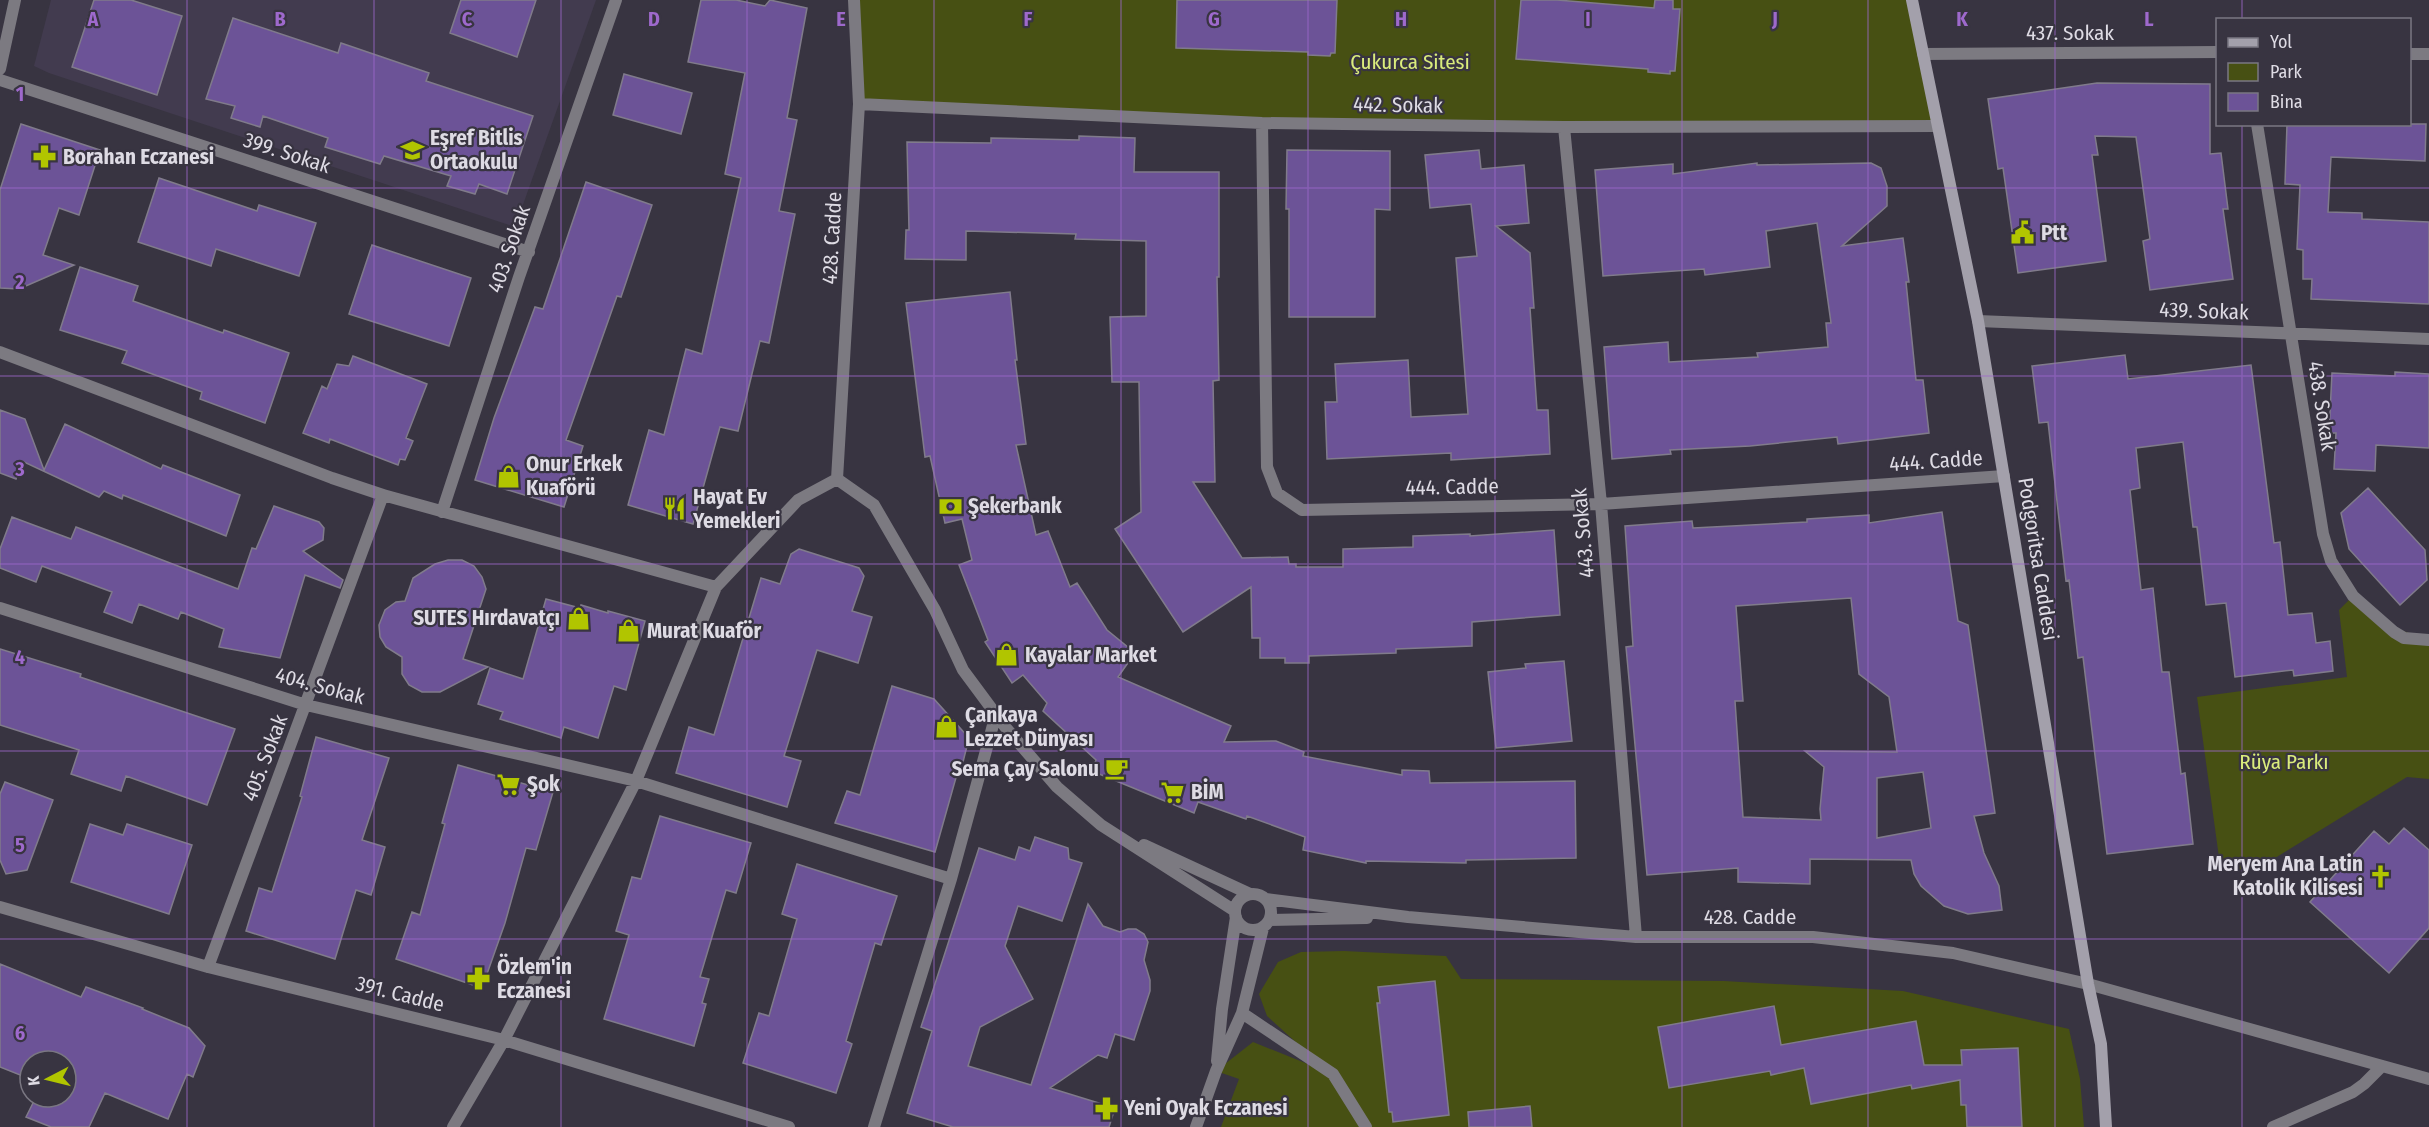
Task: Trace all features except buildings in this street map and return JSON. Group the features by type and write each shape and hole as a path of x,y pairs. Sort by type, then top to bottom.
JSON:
{"main road":[{"name":"Podgoritsa Caddesi","path":"1912,0 1977,321 2004,476 2088,984 2101,1044 2106,1127"}],"street":[{"path":"0,69 15,0"},
{"name":"403. Sokak","path":"442,512 616,0"},
{"name":"428. Cadde","path":"837,478 859,104 854,0"},
{"name":"437. Sokak","path":"1923,54 2216,52"},
{"path":"2411,54 2429,54"},
{"name":"399. Sokak","path":"0,80 529,252"},
{"name":"442. Sokak","path":"859,104 1262,123 1564,127 1938,126"},
{"name":"444. Cadde","path":"1262,123 1267,467 1277,493 1302,510 1600,504 2004,476"},
{"name":"438. Sokak","path":"2257,126 2323,534 2331,561 2354,596 2383,624 2404,638 2429,640"},
{"name":"443. Sokak","path":"1564,127 1600,504 1636,937"},
{"name":"439. Sokak","path":"1977,321 2429,339"},
{"path":"0,352 332,478 383,495 716,587"},
{"path":"453,1127 504,1040 636,781 716,587 798,500 837,478 874,505 935,610 963,670 996,714 1058,787 1101,825 1235,914 1238,922 1247,929 1252,930 1266,924 1408,917"},
{"name":"405. Sokak","path":"208,967 383,495"},
{"name":"404. Sokak","path":"0,608 306,705 636,781 951,879"},
{"path":"874,1127 951,879 996,714"},
{"path":"1101,825 1250,894 1261,895 1271,909 1242,1013 1216,1071 1196,1127"},
{"path":"1216,1071 1235,914 1240,900 1250,894"},
{"path":"1266,899 1408,917"},
{"name":"391. Cadde","path":"0,907 208,967 504,1040 789,1127"},
{"name":"428. Cadde","path":"1408,917 1636,937 1824,938 1953,953 2088,984 2429,1079"},
{"path":"1242,1013 1333,1074 1366,1127"},
{"path":"2273,1127 2353,1092 2382,1066"}],"shaded area":[{"name":"Eşref Bitlis Ortaokulu","path":"51,0 596,0 515,227 49,73 34,66"}],"green space":[{"name":"Çukurca Sitesi","path":"854,0 1912,0 1937,126 1262,123 859,104"},
{"name":"Rüya Parkı","path":"2353,596 2383,624 2429,640 2429,779 2407,777 2262,866 2221,872 2197,697 2347,677 2339,610"},
{"path":"1344,951 1446,956 1461,979 1724,981 1903,991 2069,1029 2080,1079 2084,1127 1221,1127 1239,1079 1216,1071 1253,1042 1330,1073 1267,1016 1259,994 1278,962 1301,952"}],"place":[{"name":"Eşref Bitlis Ortaokulu","path":"412,150"},
{"name":"Borahan Eczanesi","path":"45,157"},
{"name":"Ptt","path":"2023,233"},
{"name":"Onur Erkek Kuaförü","path":"508,476"},
{"name":"Şekerbank","path":"950,506"},
{"name":"Hayat Ev Yemekleri","path":"675,509"},
{"name":"SUTES Hırdavatçı","path":"578,618"},
{"name":"Murat Kuaför","path":"629,631"},
{"name":"Kayalar Market","path":"1007,655"},
{"name":"Çankaya Lezzet Dünyası","path":"947,727"},
{"name":"Sema Çay Salonu","path":"1117,769"},
{"name":"Şok","path":"509,784"},
{"name":"BİM","path":"1173,792"},
{"name":"Meryem Ana Latin Katolik Kilisesi","path":"2381,876"},
{"name":"Özlem'in Eczanesi","path":"479,979"},
{"name":"Yeni Oyak Eczanesi","path":"1106,1108"}]}
